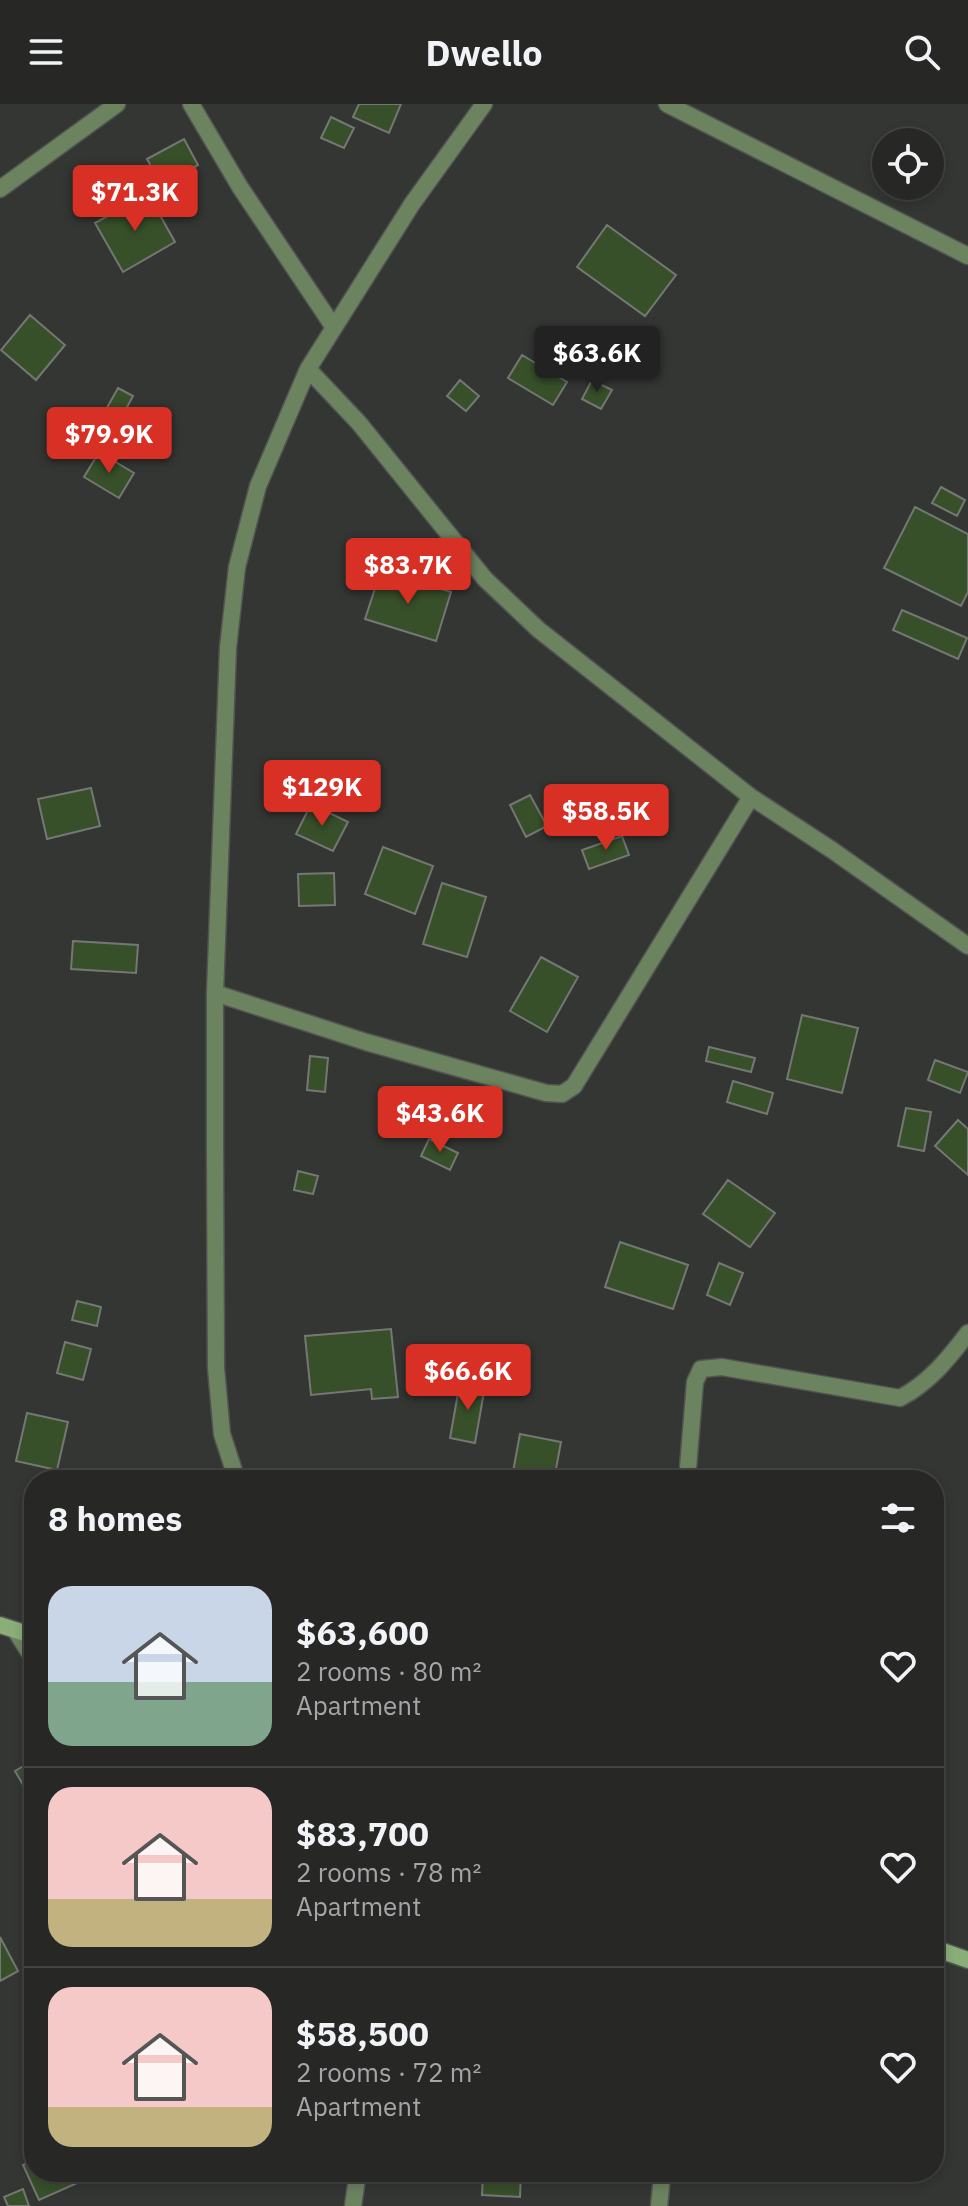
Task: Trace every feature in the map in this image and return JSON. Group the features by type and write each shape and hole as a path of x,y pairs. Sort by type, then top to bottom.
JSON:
{"main road":[{"path":"944,1952 968,1960"}],"street":[{"path":"0,189 117,104"},
{"path":"191,104 240,187 333,326"},
{"path":"234,1470 222,1434 216,1368 215,993 228,648 237,567 258,486 308,369 412,204 484,104"},
{"path":"667,104 686,108 968,256"},
{"path":"308,369 359,423 485,579 539,630 751,797 968,946"},
{"path":"215,993 366,1042 546,1093 562,1094 574,1086 751,797"},
{"path":"688,1470 695,1382 701,1369 722,1367 900,1398 914,1391 944,1364 968,1333"},
{"path":"7,1627 24,1648"},
{"path":"353,2206 357,2182"},
{"path":"659,2206 661,2182"}],"building":[{"path":"359,104 401,104 389,133 353,117"},
{"path":"331,117 354,128 344,148 321,138"},
{"path":"184,139 198,165 161,185 147,159"},
{"path":"148,194 175,242 123,272 95,223"},
{"path":"607,225 676,275 645,316 577,267"},
{"path":"30,315 65,345 36,380 1,350"},
{"path":"522,355 567,382 553,405 508,378"},
{"path":"460,380 479,396 466,411 447,396"},
{"path":"592,380 612,390 601,409 582,399"},
{"path":"118,388 133,396 118,424 103,415"},
{"path":"99,452 134,473 119,498 84,477"},
{"path":"941,487 965,500 957,516 932,503"},
{"path":"915,507 968,534 968,592 961,606 884,568"},
{"path":"381,570 451,592 436,641 365,619"},
{"path":"902,610 967,638 958,659 893,630"},
{"path":"91,788 100,826 47,839 38,799"},
{"path":"530,795 547,826 526,837 510,805"},
{"path":"311,804 348,822 333,851 296,834"},
{"path":"622,836 629,855 589,869 582,850"},
{"path":"383,847 433,866 415,914 365,894"},
{"path":"334,873 335,905 299,906 298,874"},
{"path":"442,883 486,897 467,957 423,944"},
{"path":"73,941 138,945 136,973 71,969"},
{"path":"541,957 578,977 547,1032 510,1011"},
{"path":"802,1015 858,1028 842,1093 787,1079"},
{"path":"709,1047 755,1058 751,1072 706,1061"},
{"path":"310,1056 328,1058 325,1092 307,1090"},
{"path":"935,1060 968,1072 960,1093 928,1080"},
{"path":"733,1081 773,1093 767,1114 727,1102"},
{"path":"906,1108 931,1112 924,1151 898,1146"},
{"path":"958,1120 968,1129 968,1175 935,1146"},
{"path":"429,1139 458,1153 450,1170 421,1156"},
{"path":"298,1171 318,1176 313,1194 294,1190"},
{"path":"728,1180 775,1213 750,1247 703,1214"},
{"path":"620,1242 688,1265 673,1309 605,1287"},
{"path":"719,1263 743,1273 730,1305 707,1295"},
{"path":"77,1301 101,1307 97,1326 72,1320"},
{"path":"391,1329 398,1397 372,1399 371,1389 311,1395 305,1336"},
{"path":"65,1342 91,1349 83,1380 57,1373"},
{"path":"460,1382 485,1386 475,1443 450,1438"},
{"path":"27,1413 68,1422 57,1470 16,1461"},
{"path":"520,1434 561,1442 556,1470 513,1470"},
{"path":"24,1766 24,1787 15,1771"},
{"path":"0,1937 18,1971 0,1981"},
{"path":"31,2182 80,2182 39,2200"},
{"path":"483,2182 521,2182 520,2197 482,2195"},
{"path":"23,2189 29,2206 8,2206 4,2197"}]}
